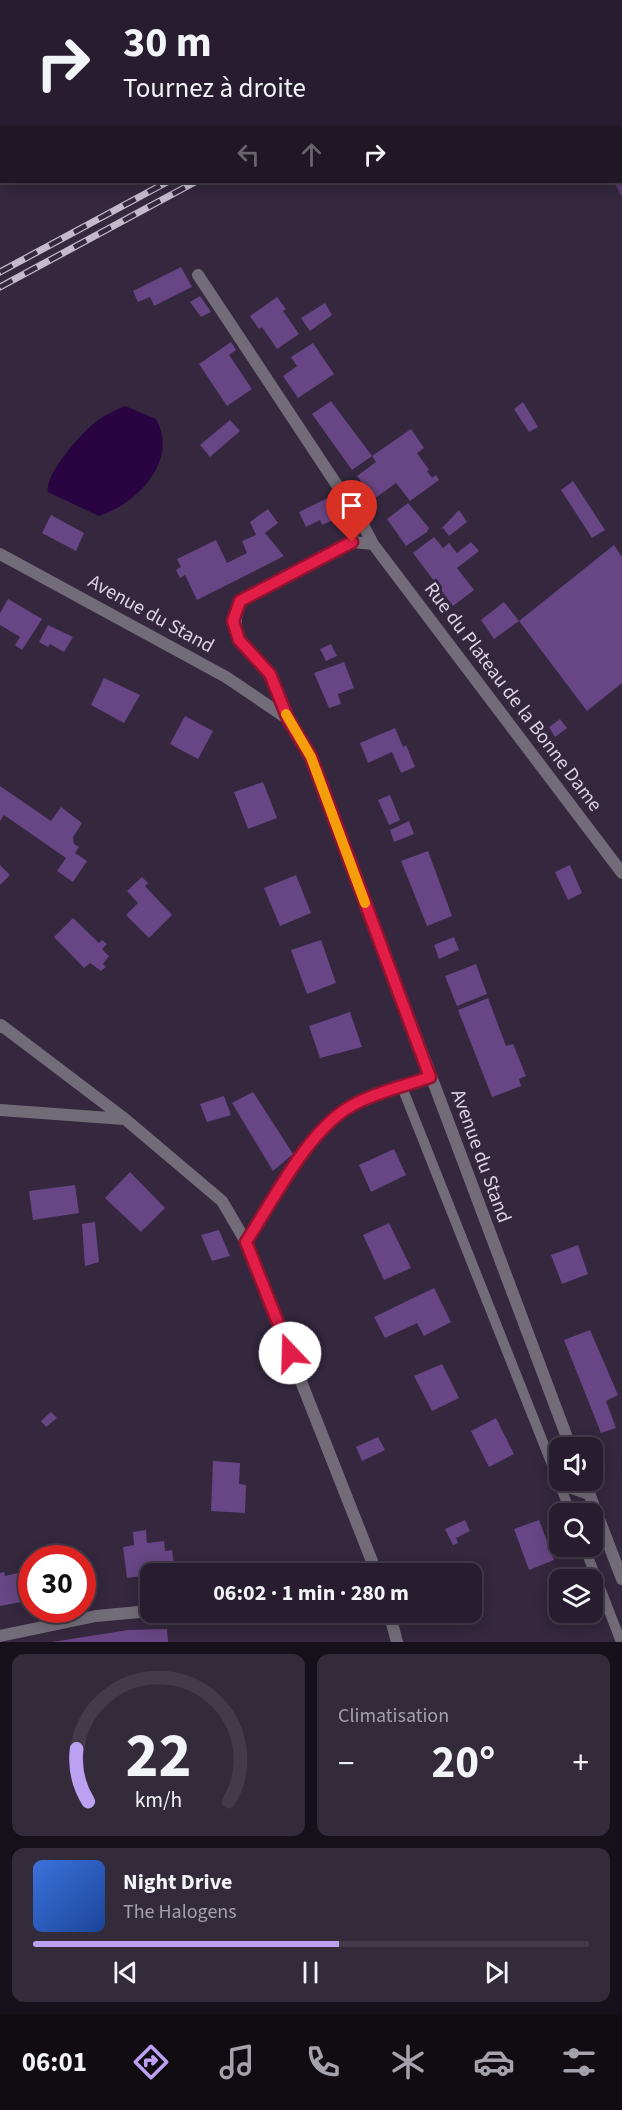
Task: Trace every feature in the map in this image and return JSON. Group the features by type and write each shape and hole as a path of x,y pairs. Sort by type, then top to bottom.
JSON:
{"street":[{"name":"Rue du Plateau de la Bonne Dame","path":"198,275 362,523 373,544 622,873"},
{"path":"288,719 270,674 239,640 233,621 240,601 352,542 373,544"},
{"name":"Avenue du Stand","path":"0,554 226,677 288,719 311,757 567,1437"},
{"path":"0,1027 1,1025 125,1119 222,1201 246,1242 372,1563"},
{"path":"246,1242 313,1142 333,1119 353,1105 430,1077"},
{"path":"0,1110 125,1119"},
{"path":"588,1491 622,1579"},
{"path":"0,1635 96,1616 140,1612"},
{"path":"392,1623 397,1642"}],"lane":[{"path":"402,1087 549,1457"},
{"path":"578,1491 590,1495"},
{"path":"588,1557 621,1642"}],"shaded area":[{"path":"615,183 622,183 622,197"},
{"path":"125,406 156,419 162,434 162,450 151,478 128,501 99,516 48,492 48,485 57,466 80,437 100,419"}],"building":[{"path":"181,267 192,287 154,306 150,297 138,302 133,291"},
{"path":"200,296 211,312 201,317 190,302"},
{"path":"277,297 286,309 283,311 299,334 277,349 262,327 259,329 250,316"},
{"path":"325,303 332,315 310,331 301,318"},
{"path":"231,342 236,350 229,355 252,389 227,406 199,364"},
{"path":"313,343 334,374 298,398 283,376 297,366 291,357"},
{"path":"331,401 372,456 352,470 312,414"},
{"path":"523,402 538,427 529,432 514,409"},
{"path":"230,420 240,431 210,457 200,445"},
{"path":"411,429 424,448 417,453 432,478 436,475 439,480 410,501 396,483 374,499 357,476 376,462 372,456"},
{"path":"573,481 605,530 592,538 561,490"},
{"path":"336,494 343,507 331,514 333,520 322,525 320,520 306,527 299,512"},
{"path":"408,503 429,528 427,532 406,546 387,519"},
{"path":"268,509 278,523 265,533 284,556 197,600 185,575 180,578 176,570 181,567 177,559 216,540 227,563 247,553 242,541 256,535 250,522"},
{"path":"459,510 467,522 449,536 443,528 440,530"},
{"path":"51,515 84,533 76,551 42,533"},
{"path":"434,537 443,548 449,543 457,553 471,542 479,551 457,568 474,590 453,606 413,553"},
{"path":"614,545 622,557 622,683 587,711 519,621"},
{"path":"8,599 42,619 22,650 15,645 20,637 0,625 0,613"},
{"path":"504,602 519,621 494,639 481,620"},
{"path":"48,625 73,637 64,652 50,644 48,647 39,642"},
{"path":"331,644 337,656 326,661 320,649"},
{"path":"344,662 354,688 338,694 341,704 329,708 314,673"},
{"path":"104,678 140,695 124,723 91,705"},
{"path":"185,716 213,731 198,759 170,744"},
{"path":"560,719 567,728 555,737 549,727"},
{"path":"395,728 403,747 406,745 415,767 401,773 392,752 368,763 360,743"},
{"path":"263,782 277,818 248,829 234,792"},
{"path":"0,786 51,821 61,807 82,823 73,837 74,844 79,847 75,853 87,861 73,882 57,871 66,858 4,815 0,821"},
{"path":"390,795 400,820 389,825 378,800"},
{"path":"409,821 414,834 394,842 390,830"},
{"path":"428,851 452,916 427,926 401,861"},
{"path":"0,865 10,875 0,885"},
{"path":"570,865 582,893 568,900 555,872"},
{"path":"296,875 311,913 280,926 264,888"},
{"path":"142,877 148,883 145,886 172,915 149,938 126,915 138,903 127,891"},
{"path":"73,918 99,943 102,940 107,944 102,949 109,956 103,964 106,967 101,971 90,963 84,968 54,937"},
{"path":"454,937 459,950 439,959 434,945"},
{"path":"321,940 336,983 307,994 291,950"},
{"path":"476,964 487,994 457,1006 445,976"},
{"path":"488,998 506,1046 513,1044 526,1076 519,1079 521,1086 492,1097 458,1010"},
{"path":"350,1012 362,1047 320,1058 309,1026"},
{"path":"253,1092 293,1154 273,1171 232,1103"},
{"path":"224,1096 231,1115 207,1122 200,1104"},
{"path":"394,1149 406,1175 371,1192 359,1165"},
{"path":"130,1172 165,1208 141,1232 105,1198"},
{"path":"75,1185 79,1213 33,1220 29,1191"},
{"path":"95,1222 99,1262 85,1266 82,1224"},
{"path":"389,1223 411,1268 384,1280 363,1235"},
{"path":"219,1230 230,1256 212,1261 201,1235"},
{"path":"578,1245 588,1274 562,1284 551,1255"},
{"path":"434,1288 451,1322 424,1336 417,1323 385,1338 374,1317"},
{"path":"590,1330 618,1395 606,1401 616,1428 601,1433 564,1340"},
{"path":"442,1364 459,1398 432,1411 414,1376"},
{"path":"51,1412 57,1418 46,1427 41,1421"},
{"path":"496,1418 514,1454 489,1467 471,1431"},
{"path":"378,1437 385,1450 362,1461 356,1447"},
{"path":"213,1461 240,1463 239,1484 246,1485 245,1513 211,1511"},
{"path":"465,1520 470,1531 456,1538 458,1543 453,1545 445,1529"},
{"path":"539,1520 549,1547 549,1557 553,1557 554,1560 529,1570 514,1529"},
{"path":"146,1530 147,1543 164,1541 165,1551 172,1550 174,1563 140,1563 140,1576 127,1578 123,1547 134,1545 133,1532"},
{"path":"4,1572 5,1576 18,1573 18,1603 0,1606 0,1573"},
{"path":"167,1629 168,1642 52,1642 128,1630"}],"railway":[{"path":"0,272 165,183"},
{"path":"0,287 193,183"}],"slow traffic":[{"path":"286,714 311,757 365,903"}],"route":[{"path":"290,1353 246,1242 313,1142 333,1119 353,1105 430,1077 311,757 288,719 270,674 239,640 233,621 240,601 352,542"}]}
